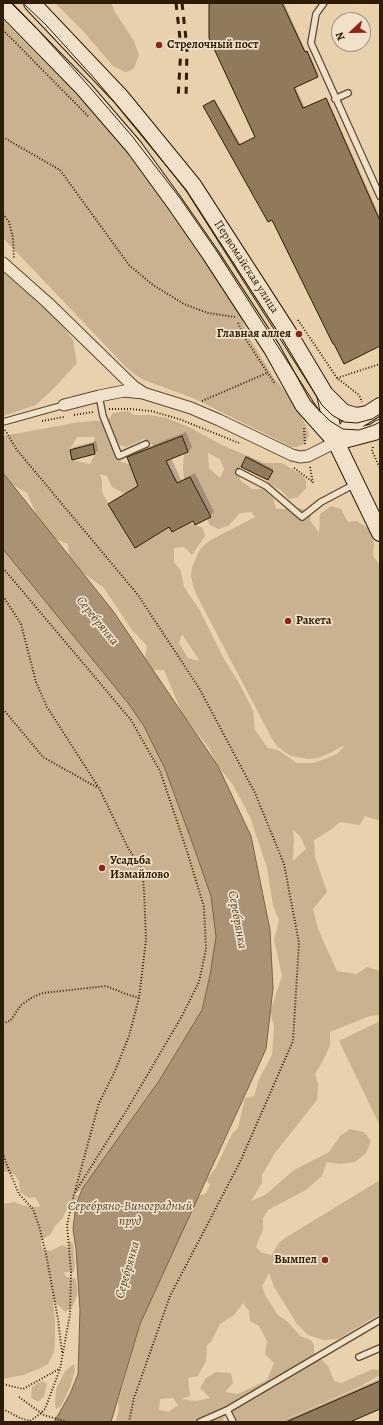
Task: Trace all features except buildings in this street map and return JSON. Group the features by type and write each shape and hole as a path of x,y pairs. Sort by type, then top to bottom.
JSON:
{"main road":[{"name":"Первомайская улица","path":"32,3 121,97 193,185 288,332 325,394 336,442"},
{"name":"Первомайская улица","path":"3,6 84,89 134,147 210,254 272,349 303,405 336,442"},
{"path":"325,394 343,412 356,416 370,409"},
{"path":"336,442 350,425 370,409"},
{"path":"336,442 374,432 380,428"},
{"path":"336,442 380,533"}],"street":[{"path":"3,263 48,303 133,386 143,393"},
{"path":"64,405 124,391 143,393 188,407 292,455 300,457 314,454 336,442"}],"lane":[{"path":"324,3 316,14 311,43 380,196"},
{"path":"335,99 348,93"},
{"path":"99,396 102,411 119,456 146,444"},
{"path":"3,422 64,405"},
{"path":"239,472 266,486 302,517 321,502 356,484"},
{"path":"200,1422 227,1410 380,1320"},
{"path":"359,1358 380,1348"},
{"path":"227,1410 232,1422"}],"path":[{"path":"3,30 89,118"},
{"path":"3,137 60,170 129,265 153,285 184,304 208,313 235,317"},
{"path":"3,214 9,222 13,238 14,273"},
{"path":"231,311 243,335 277,387"},
{"path":"370,409 359,395 337,378 380,364"},
{"path":"188,407 267,373"},
{"path":"72,416 109,409 130,408 152,411 179,419 239,444"},
{"path":"42,421 65,417"},
{"path":"300,422 304,428"},
{"path":"3,431 5,430 17,450 138,595 199,688 255,793 284,864 299,943 293,1041 240,1162 170,1296 134,1398 129,1422"},
{"path":"372,451 380,468"},
{"path":"291,466 314,483"},
{"path":"3,568 131,720 160,771 204,907 206,950 199,982 182,1016 128,1108 74,1194"},
{"path":"3,596 21,624 36,682 47,706 99,788 128,848 142,869 146,940 139,998 129,1036 115,1071 99,1103 67,1225 71,1272 70,1314 60,1368 43,1414 30,1421 20,1418 3,1409"},
{"path":"3,710 43,757 99,788"},
{"path":"3,1024 11,1020 21,1005 33,997 43,993 106,986 139,998"},
{"path":"3,1153 4,1159 19,1194 33,1209 39,1226 57,1312 62,1355"},
{"path":"3,1384 23,1389 60,1368"},
{"path":"19,1397 43,1414 67,1422"}],"shaded area":[{"path":"55,3 111,3 115,12 134,41 139,55 134,68 125,72 113,66 83,31"},
{"path":"3,20 117,135 193,235 239,309 247,334 274,378 290,397 306,425 309,435 306,442 302,445 292,447 193,398 144,380 134,374 3,238"},
{"path":"3,270 58,319 73,340 77,363 36,405 3,416"},
{"path":"128,411 134,415 150,415 167,418 191,428 222,445 264,463 282,463 306,480 306,488 298,497 289,499 281,490 269,484 268,480 273,470 246,457 241,467 240,480 252,489 263,489 273,498 276,509 289,509 297,511 299,508 307,511 311,516 310,520 319,533 320,514 331,506 341,509 348,522 357,521 371,530 374,544 373,556 380,565 380,819 377,820 365,816 360,825 340,822 314,840 315,857 327,892 313,909 318,929 337,971 357,974 367,967 380,971 380,1015 370,1016 330,1032 330,1045 315,1074 318,1084 317,1100 275,1153 262,1175 262,1183 251,1201 265,1195 294,1170 329,1152 340,1136 350,1129 364,1132 371,1141 366,1153 355,1162 339,1164 327,1162 322,1176 306,1190 268,1210 263,1218 263,1229 256,1247 262,1253 269,1254 271,1256 279,1243 285,1238 380,1180 380,1314 338,1339 323,1340 308,1335 297,1324 274,1287 269,1273 262,1286 265,1295 278,1315 288,1322 300,1336 311,1340 314,1345 314,1353 328,1366 334,1381 341,1383 373,1369 378,1370 380,1368 380,1375 361,1386 280,1422 235,1422 231,1412 225,1416 222,1422 116,1422 119,1409 118,1402 140,1324 198,1196 206,1193 210,1185 206,1180 215,1169 232,1134 238,1128 245,1098 254,1096 259,1079 272,1055 274,1026 270,1012 282,976 274,940 279,920 273,906 267,868 250,817 233,785 218,766 209,748 182,713 164,670 153,670 145,658 147,646 132,630 104,588 82,572 69,556 68,544 55,539 37,516 27,493 13,485 3,473 3,436 80,422 108,420 113,413","holes":["182,436 188,452 184,454 184,480 190,477 210,517 207,519 210,525 218,529 228,526 240,513 251,512 255,517 213,539 205,544 199,551 192,567 191,576 196,594 276,745 291,756 308,759 326,755 345,745 337,754 314,763 297,763 278,750 268,748 255,730 253,710 224,659 199,609 184,587 181,571 174,562 174,548 184,547 192,555 205,536 203,528 190,523 172,532 141,470 133,473 129,464 121,462 115,438 119,445 126,447 144,439 154,446","77,437 95,437 93,444 95,454 90,464 72,460 70,450","208,453 220,459 224,469 220,478 209,468","100,474 107,476 112,487 125,494 135,488 161,532 134,548 102,492","182,634 199,661 188,658 179,643","293,830 300,836 306,849 293,861 294,840","243,1303 249,1311 250,1321 259,1326 267,1341 265,1354 274,1363 267,1380 238,1394 225,1392 233,1383 231,1373 216,1372 206,1378 200,1388 210,1398 196,1401 181,1399 190,1396 188,1378 198,1376 206,1361 207,1345 211,1342 220,1324 234,1315","173,1398 178,1405 168,1412 159,1410 160,1399"]},
{"name":"Усадьба Измайлово","path":"3,549 128,703 144,726 165,769 211,896 216,937 210,975 202,1010 159,1081 82,1189 74,1195 79,1195 73,1206 67,1209 62,1219 55,1226 50,1235 41,1240 42,1249 51,1251 62,1245 69,1248 69,1241 73,1243 75,1265 74,1272 64,1272 66,1277 75,1278 77,1295 73,1306 66,1312 53,1301 55,1320 54,1352 48,1364 39,1369 23,1375 3,1379 3,1204 14,1202 25,1206 39,1207 40,1205 35,1197 29,1198 20,1192 19,1181 14,1174 4,1171 3,1167"},
{"path":"380,1021 380,1126 339,1041"},
{"path":"74,1364 75,1370 70,1388 61,1406 56,1409 56,1389 65,1371"},
{"path":"43,1381 47,1384 44,1396 38,1402 31,1398 32,1387"}],"water":[{"name":"Серебряно-Виноградный пруд","path":"3,473 113,611 218,766 251,836 270,930 273,988 266,1049 140,1324 111,1422 54,1422 70,1394 78,1374 80,1310 76,1249 73,1229 76,1205 82,1189 159,1081 202,1010 210,975 216,937 211,896 165,769 144,726 128,703 3,549"}],"tram line":[{"path":"11,3 39,31 87,84 132,136 180,198 216,250 318,409 330,421 343,429 359,430 380,422"},
{"path":"23,3 46,25 94,78 139,131 187,192 322,405 332,415 344,422 357,423 372,419 380,414"}],"railway":[{"path":"176,3 181,47 178,99"},
{"path":"182,3 187,48 186,99"}],"place":[{"name":"Стрелочный пост","path":"159,45"},
{"name":"Главная аллея","path":"299,334"},
{"name":"Ракета","path":"288,621"},
{"name":"Усадьба Измайлово","path":"102,868"},
{"name":"Вымпел","path":"325,1260"}],"water label":[{"name":"Серебрянка","path":"97,621"},
{"name":"Серебрянка","path":"237,920"},
{"name":"Серебрянка","path":"128,1270"}]}
